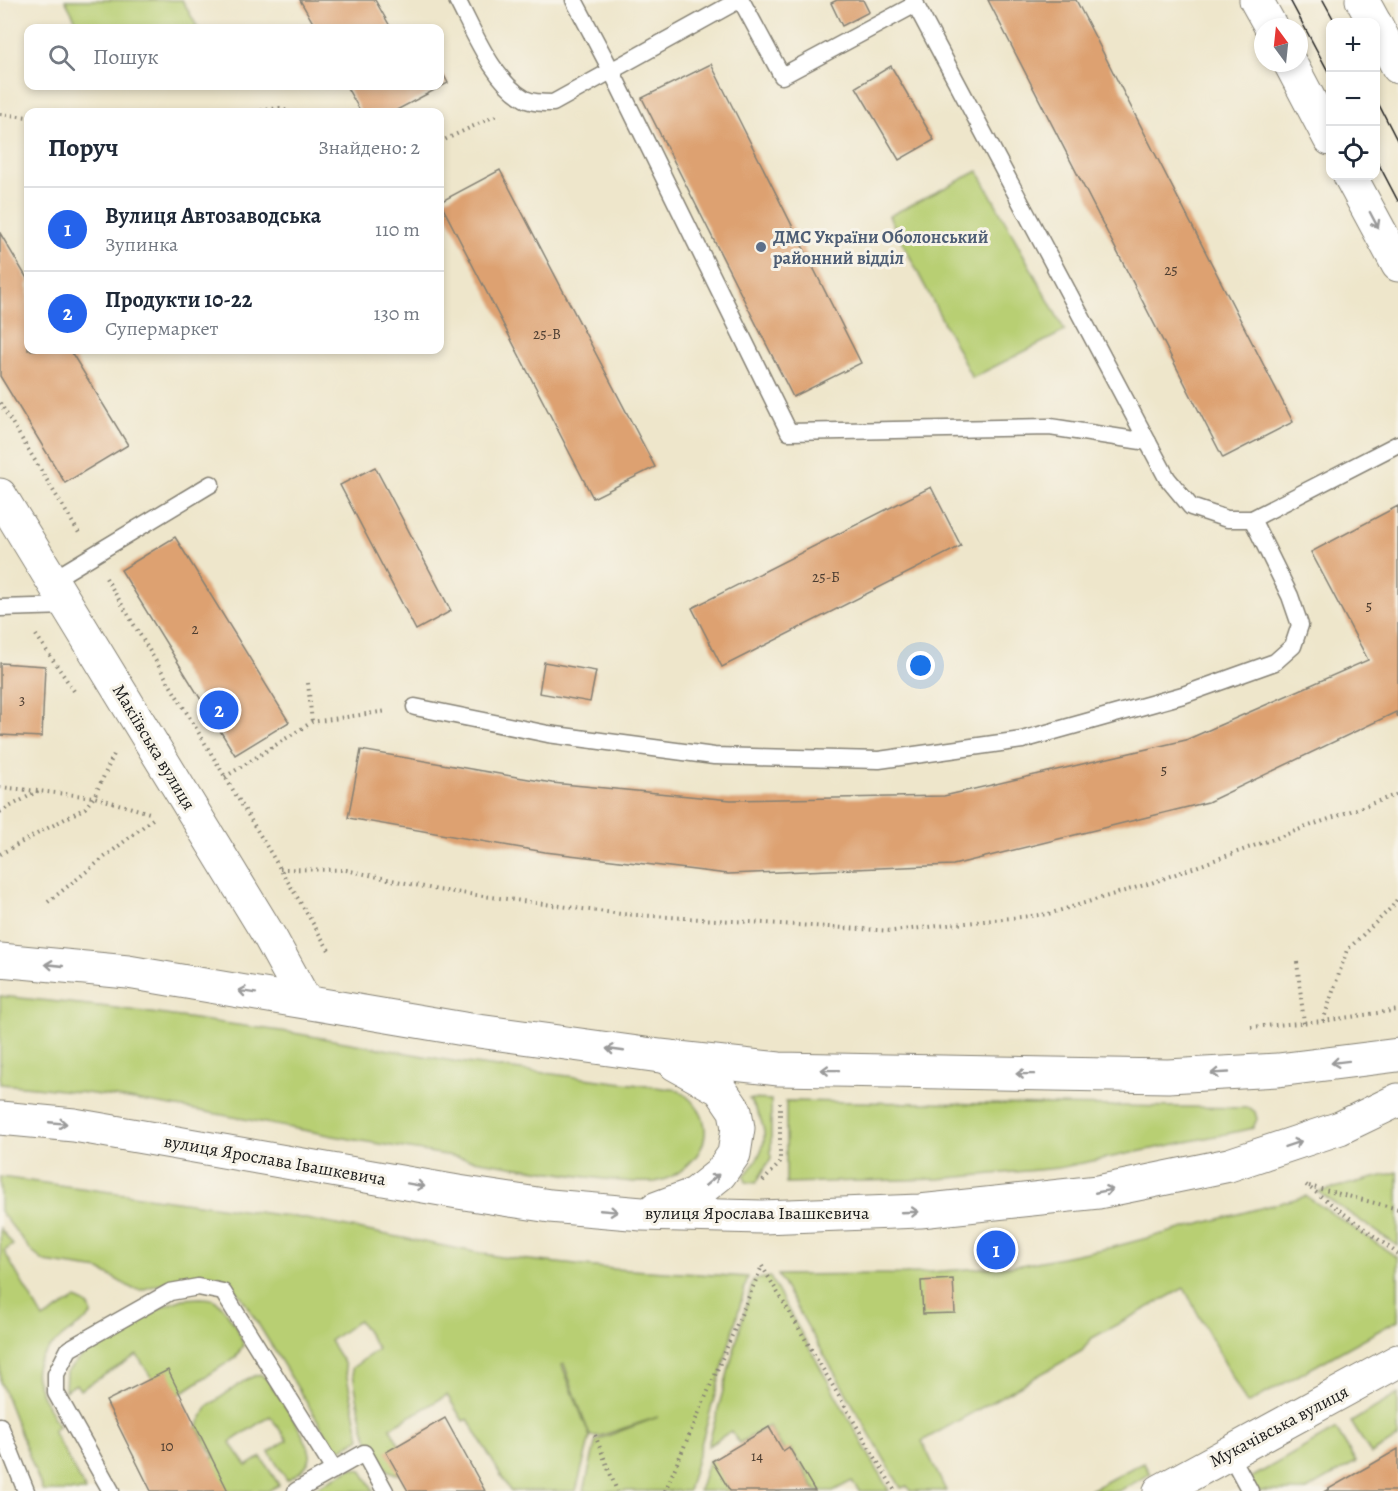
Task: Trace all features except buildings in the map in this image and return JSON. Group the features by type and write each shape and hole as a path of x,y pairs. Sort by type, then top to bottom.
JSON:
{"main road":[{"path":"1256,0 1266,18"},
{"path":"1362,0 1372,18"},
{"path":"1380,33 1398,67"},
{"path":"1295,72 1326,131"},
{"path":"1352,180 1398,265"},
{"name":"Макіївська вулиця","path":"0,495 271,939 305,1001"},
{"path":"0,960 128,972 464,1029 660,1056 779,1069 1168,1076 1278,1070 1398,1055"},
{"path":"642,1214 695,1194 720,1174 734,1154 738,1128 735,1111 720,1089 660,1056"},
{"name":"вулиця Ярослава Івашкевича","path":"0,1118 74,1125 550,1206 642,1214 762,1217 920,1211 1098,1192 1229,1165 1340,1128 1398,1100"},
{"name":"Мукачівська вулиця","path":"1160,1491 1398,1361"}],"lane":[{"path":"458,0 483,49 504,82 527,101 552,104 740,0 782,75 915,2 1167,478 1191,507 1227,519 1252,519 1398,444"},
{"path":"574,0 611,70 789,432 1050,427 1148,442"},
{"path":"0,608 60,593 92,555 211,484"},
{"path":"415,707 548,734 714,756 879,760 1022,740 1183,694 1275,662 1293,646 1300,625 1290,596 1252,519"},
{"path":"111,1491 56,1393 56,1374 69,1349 170,1292 198,1287 223,1292 334,1470"},
{"path":"0,1426 26,1491"},
{"path":"1229,1452 1250,1491"},
{"path":"296,1491 364,1454 386,1491"}],"path":[{"path":"444,140 527,101"},
{"path":"0,114 24,117"},
{"path":"0,403 330,952"},
{"path":"308,683 312,722"},
{"path":"225,777 312,722 415,707"},
{"path":"0,854 85,808 94,797 115,752"},
{"path":"0,787 94,797 157,815 48,902"},
{"path":"0,812 39,790"},
{"path":"280,869 346,870 438,890 621,914 893,931 1048,914 1151,883 1398,794"},
{"path":"1323,1021 1347,950 1392,907 1398,898"},
{"path":"1297,962 1304,1023"},
{"path":"1251,1027 1323,1021 1398,1011"},
{"path":"761,1183 780,1163 780,1099"},
{"path":"1398,1209 1306,1185 1398,1254"},
{"path":"665,1491 762,1266 895,1491"},
{"path":"595,1435 617,1491"}],"green space":[{"path":"65,0 182,0 196,24 78,24"},
{"path":"978,171 1065,331 972,378 889,216"},
{"path":"0,996 108,1007 288,1032 458,1062 679,1090 690,1099 702,1115 705,1135 694,1159 680,1172 655,1182 629,1182 489,1163 120,1098 0,1084"},
{"path":"749,1099 771,1100 771,1158 756,1183 746,1182 744,1176 762,1148 764,1130"},
{"path":"786,1101 1250,1108 1255,1112 1257,1119 1253,1128 1245,1130 1058,1168 938,1179 786,1183"},
{"path":"1398,1172 1398,1246 1318,1192"},
{"path":"0,1177 301,1218 500,1257 614,1269 748,1277 688,1491 584,1491 596,1440 658,1417 600,1436 590,1436 564,1364 562,1365 590,1437 576,1491 510,1491 468,1419 463,1421 447,1395 390,1428 415,1472 398,1474 385,1468 375,1456 367,1439 357,1400 352,1368 378,1349 359,1320 330,1341 344,1363 360,1438 337,1452 241,1296 225,1279 217,1276 183,1277 141,1290 133,1289 100,1270 45,1262 32,1252 0,1211"},
{"path":"1306,1196 1398,1258 1398,1320 1247,1404 1184,1288 1092,1338 1082,1351 922,1441 946,1491 910,1491 907,1486 901,1488 778,1275 905,1274 1021,1265 1113,1247"},
{"path":"0,1228 13,1245 4,1251 43,1319 75,1299 84,1302 90,1308 91,1315 53,1345 39,1361 36,1369 40,1391 58,1426 53,1431 86,1491 43,1491 0,1381"},
{"path":"770,1277 889,1491 859,1491 852,1481 833,1491 816,1491 791,1449 785,1452 769,1426 739,1443 731,1431 708,1446 753,1280"},
{"path":"183,1299 214,1300 232,1320 243,1345 236,1357 178,1395 153,1380 137,1355 80,1390 76,1384 65,1391 66,1372 84,1354 164,1306"},
{"path":"260,1374 268,1380 300,1431 309,1451 309,1462 301,1471 287,1480 269,1452 287,1440 270,1416 230,1442 247,1466 261,1457 279,1485 268,1491 212,1491 200,1465 214,1457 197,1428 207,1407 247,1379"},
{"path":"1398,1394 1398,1438 1371,1454 1351,1422"},
{"path":"1336,1429 1356,1462 1305,1491 1256,1491 1249,1479"},
{"path":"712,1459 730,1491 699,1491 708,1462"},
{"path":"1143,1462 1150,1474 1119,1491 1089,1491"},
{"path":"352,1468 361,1470 374,1491 310,1491"}],"tram line":[{"path":"1290,0 1328,72"},
{"path":"1323,0 1333,18"},
{"path":"1380,107 1398,142"},
{"path":"1380,167 1398,201"}],"place":[{"name":"ДМС України Оболонський районний відділ","path":"761,247"},
{"name":"Продукти 10-22","path":"219,710"},
{"name":"Вулиця Автозаводська","path":"996,1250"}]}
